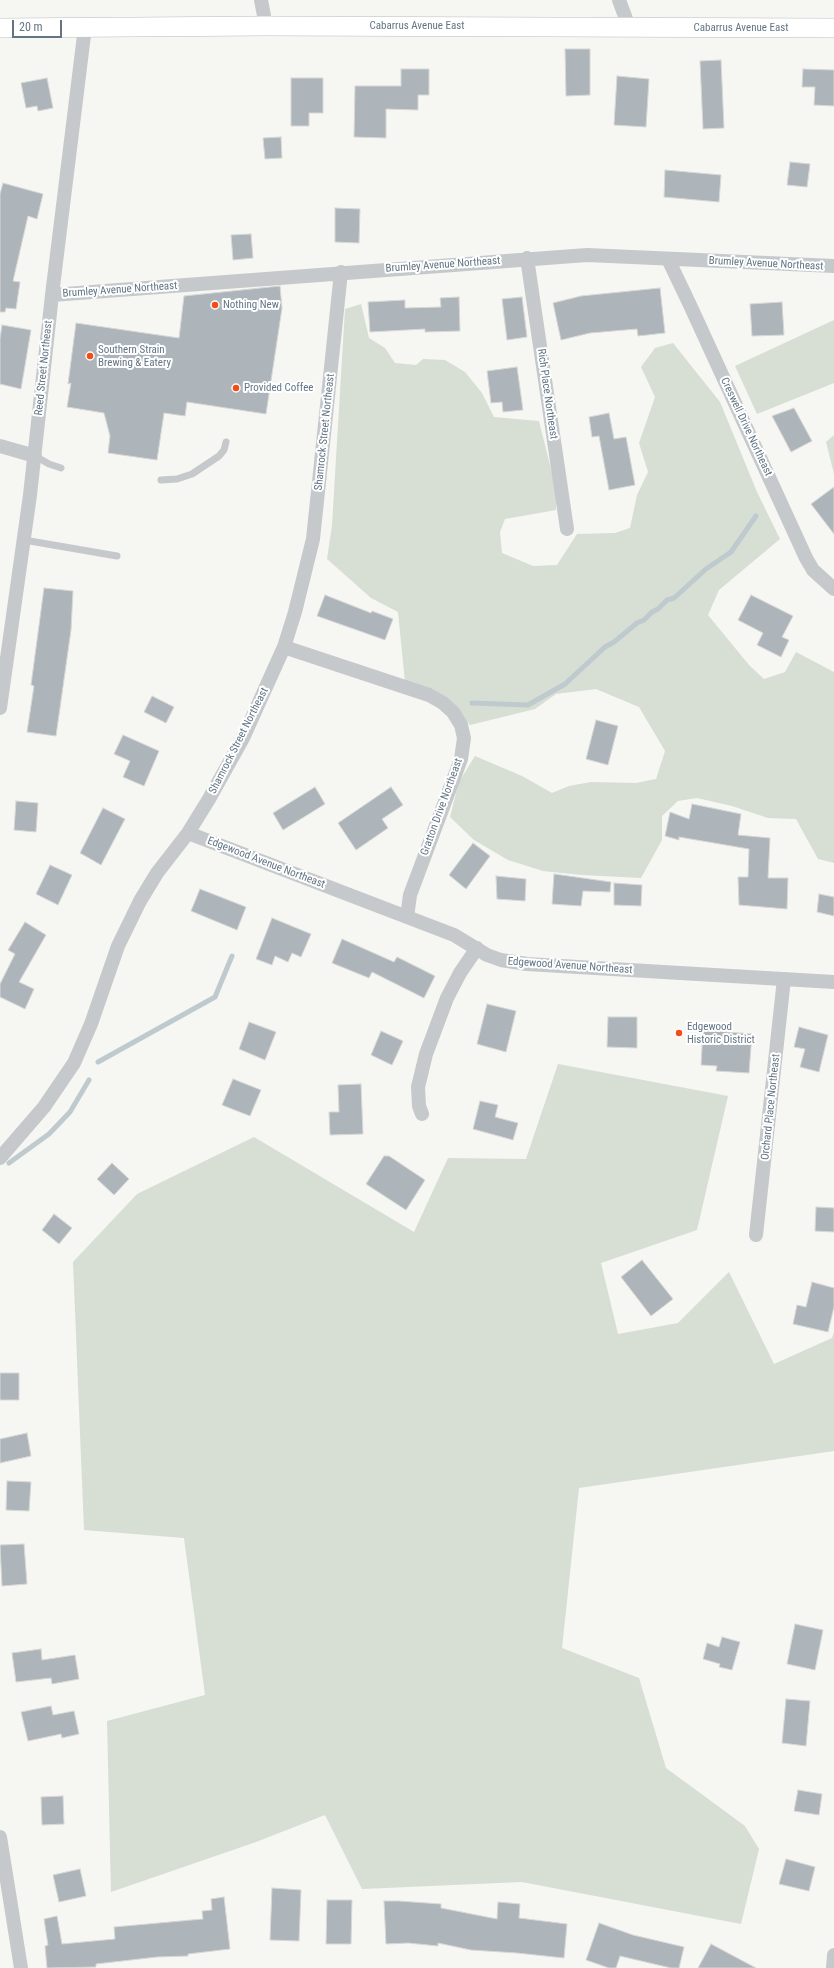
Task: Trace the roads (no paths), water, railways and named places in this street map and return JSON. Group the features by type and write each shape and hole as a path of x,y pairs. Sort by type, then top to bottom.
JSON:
{"main road":[{"name":"Cabarrus Avenue East","path":"0,28 266,26 834,28"}],"street":[{"path":"261,0 266,26"},
{"path":"619,0 629,27"},
{"name":"Reed Street Northeast","path":"0,708 35,456 52,295 85,27"},
{"name":"Brumley Avenue Northeast","path":"52,295 527,258 588,255 834,266"},
{"name":"Rich Place Northeast","path":"527,258 567,529"},
{"name":"Creswell Drive Northeast","path":"668,259 806,558 813,570 834,589"},
{"name":"Shamrock Street Northeast","path":"0,1158 44,1106 74,1063 91,1024 118,946 140,901 154,878 188,833 209,799 243,738 284,647 296,612 313,540 341,272"},
{"path":"0,446 35,456"},
{"name":"Gratton Drive Northeast","path":"284,647 429,695 444,703 453,712 461,725 464,738 461,758 410,895 407,917"},
{"name":"Edgewood Avenue Northeast","path":"188,833 454,935 501,960 527,964 834,982"},
{"path":"422,1114 418,1087 426,1054 448,998 460,973 477,948"},
{"name":"Orchard Place Northeast","path":"756,1235 784,979"},
{"path":"0,1837 21,1968"},
{"path":"832,1968 834,1955"}],"lane":[{"path":"161,480 176,480 192,474 219,456 224,450 226,442"},
{"path":"35,456 49,464 61,468"},
{"path":"24,540 117,556"}],"waterway":[{"path":"472,703 528,705 565,684 605,647 614,642 637,623 644,620 667,600 674,598 706,569 731,552 756,516"},
{"path":"98,1062 215,997 232,956"},
{"path":"9,1163 49,1134 70,1112 89,1080"}],"place":[{"name":"Nothing New","path":"215,305"},
{"name":"Southern Strain Brewing & Eatery","path":"90,356"},
{"name":"Provided Coffee","path":"236,388"},
{"name":"Edgewood Historic District","path":"679,1033"}]}
